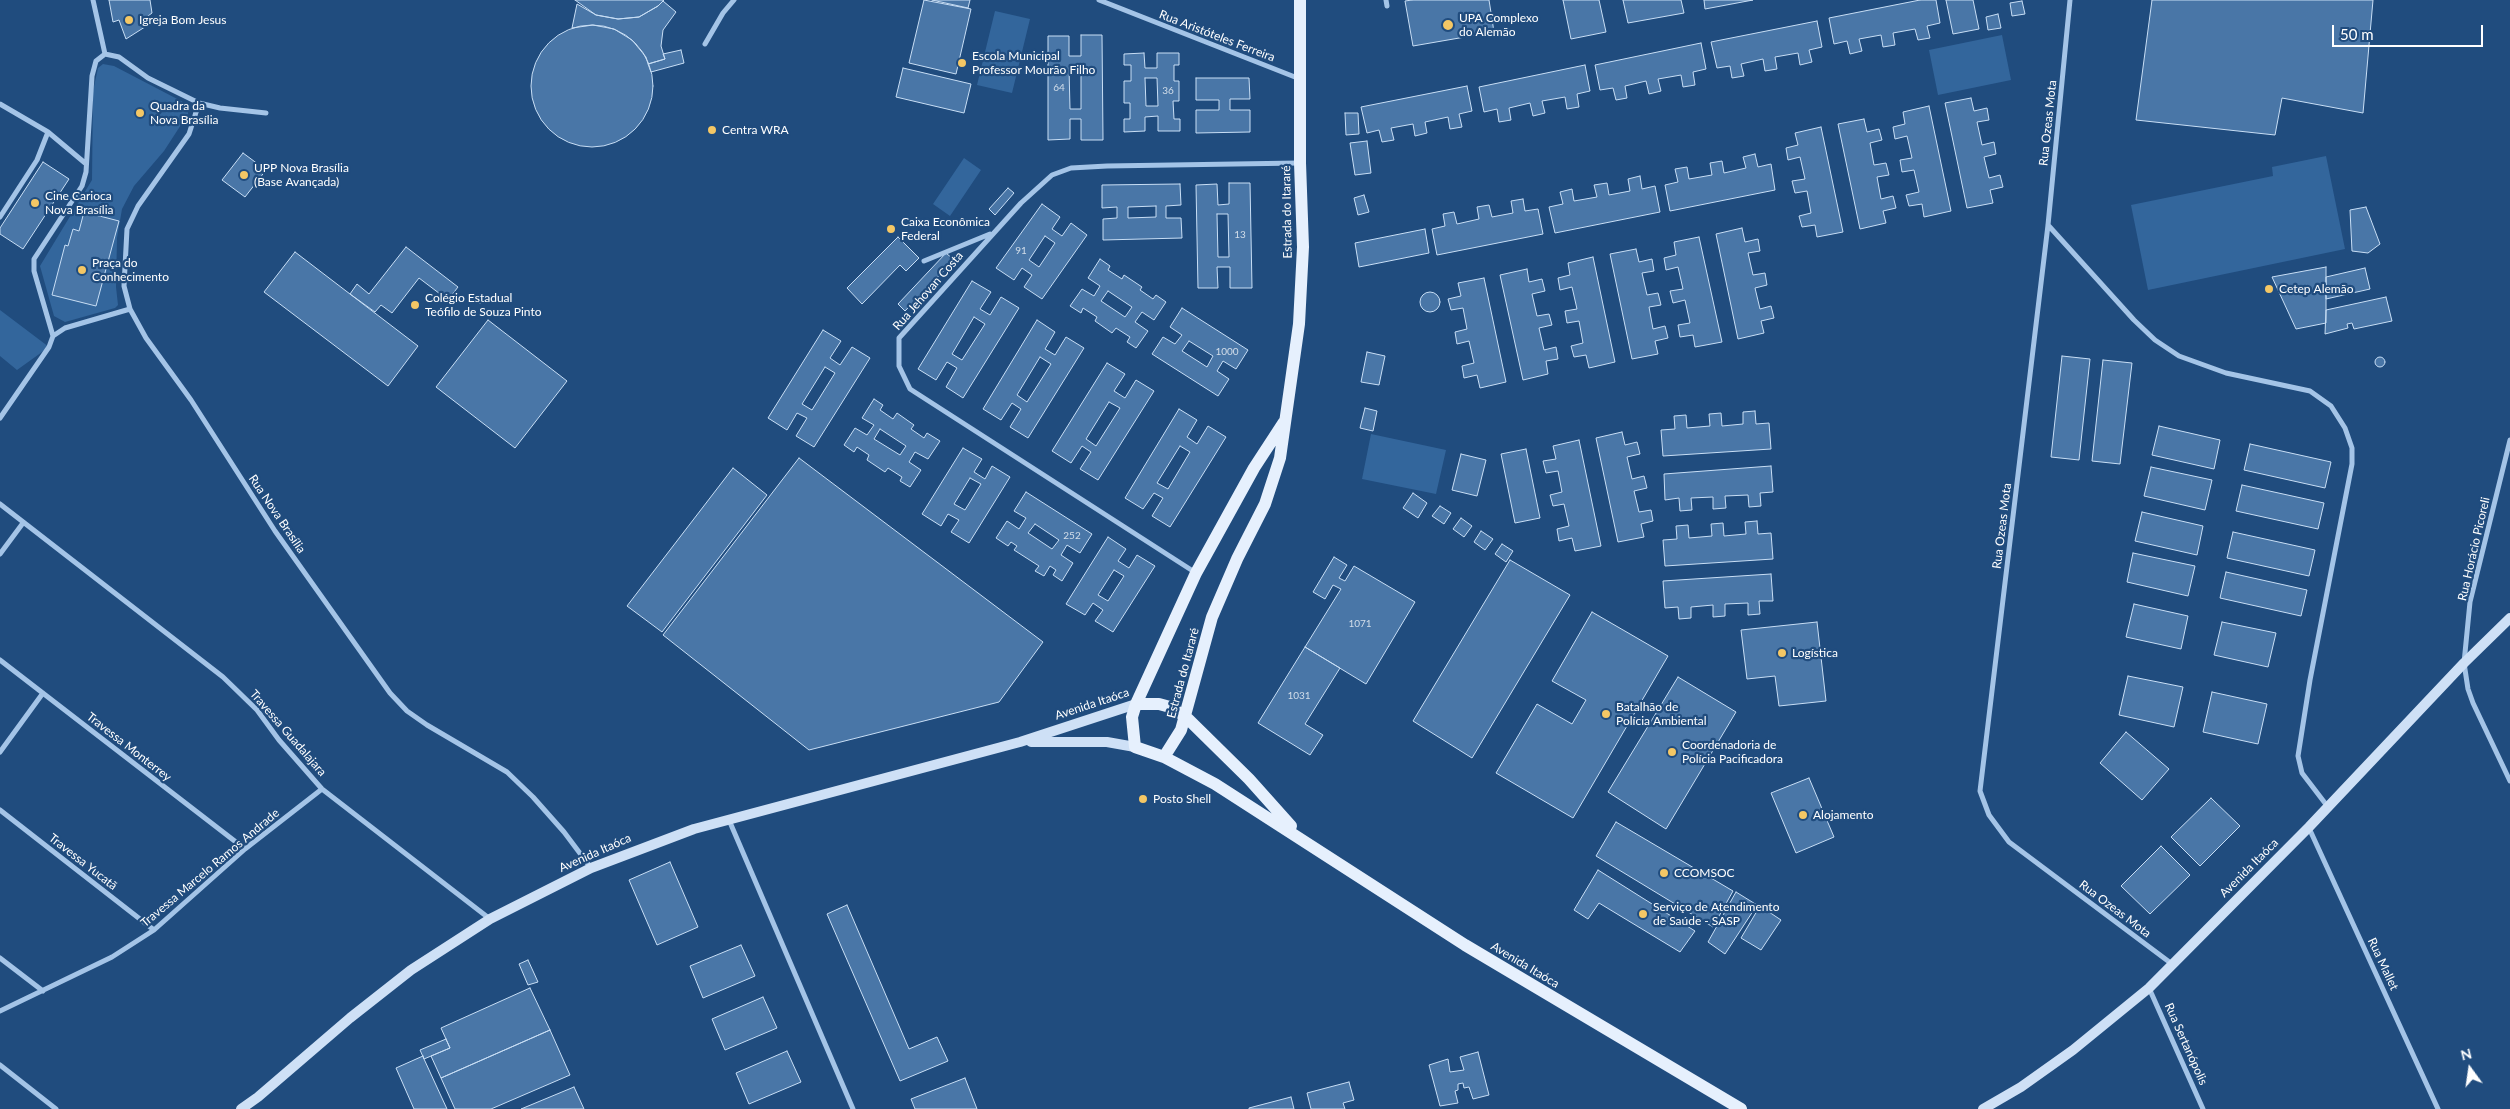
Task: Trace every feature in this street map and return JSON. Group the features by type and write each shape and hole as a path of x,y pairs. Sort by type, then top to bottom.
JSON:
{"main road":[{"name":"Estrada do Itararé","path":"1164,757 1178,738 1186,717 1212,616 1274,480 1280,458 1284,422 1290,400 1299,324 1303,247 1300,163 1300,0"},
{"name":"Estrada do Itararé","path":"1136,747 1132,717 1136,704 1196,572 1254,468 1284,422"},
{"name":"Avenida Itaóca","path":"1983,1109 2021,1087 2073,1050 2150,988 2309,827 2464,663 2510,618"},
{"name":"Avenida Itaóca","path":"241,1109 411,970 490,919 590,868 681,834 1020,742 1136,704 1159,704 1170,707 1186,717 1249,779 1301,837"},
{"name":"Avenida Itaóca","path":"1020,742 1107,742 1136,747"},
{"path":"1136,747 1164,757"},
{"name":"Avenida Itaóca","path":"1164,757 1215,784 1301,837 1465,945 1740,1109"}],"street":[{"path":"93,0 105,54"},
{"path":"705,44 734,0"},
{"name":"Rua Aristóteles Ferreira","path":"1099,0 1300,79"},
{"path":"1386,0 1387,6"},
{"name":"Rua Ozeas Mota","path":"2070,0 2048,225 1980,791 1989,815 2009,842 2173,965"},
{"path":"0,418 49,347 53,336 34,271 34,258 82,186 86,172 85,162 92,76 96,61 105,54 119,57 148,78 200,103 220,108 266,113"},
{"name":"Rua Nova Brasília","path":"200,103 189,134 138,206 127,228 124,286 130,309 146,338 191,400 275,531 390,693 407,711 427,725 506,772 534,797 564,832 590,868"},
{"path":"0,104 48,132 85,162"},
{"path":"0,217 37,160 48,132"},
{"name":"Rua Jehovan Costa","path":"1196,572 910,390 899,366 900,338 993,233 1042,182 1052,176 1071,168 1300,163"},
{"path":"2048,225 2134,320 2155,340 2179,356 2226,373 2310,391 2331,406 2345,428 2352,448 2352,464 2310,680 2298,756 2302,773 2328,807"},
{"path":"924,261 993,233"},
{"path":"53,336 65,328 130,309"},
{"name":"Rua Horácio Picoreli","path":"2510,440 2470,602 2464,663 2468,689 2473,703 2510,781"},
{"name":"Travessa Guadalajara","path":"0,504 223,677 257,710 279,740 322,789 490,919"},
{"path":"0,554 23,523"},
{"name":"Travessa Monterrey","path":"0,660 245,849"},
{"path":"0,752 43,693"},
{"name":"Travessa Marcelo Ramos Andrade","path":"0,1011 112,957 154,930 245,849 322,789"},
{"name":"Travessa Yucatã","path":"0,810 154,930"},
{"path":"729,820 853,1109"},
{"name":"Rua Mallet","path":"2309,827 2438,1109"},
{"path":"0,958 43,991"},
{"name":"Rua Sertanópolis","path":"2150,988 2203,1109"},
{"path":"0,1065 56,1109"}],"shaded area":[{"path":"995,11 1030,19 1012,93 977,85"},
{"path":"2002,35 2011,80 1938,95 1929,50"},
{"path":"103,64 114,66 183,102 188,109 188,114 164,151 134,186 122,209 117,238 116,287 118,305 115,308 65,322 54,316 40,266 92,180 93,91 98,68"},
{"path":"2326,156 2345,249 2148,290 2131,205 2273,176 2272,167"},
{"path":"964,158 981,170 950,216 933,204"},
{"path":"0,310 49,347 17,370 0,356"},
{"path":"1371,434 1446,450 1436,494 1362,479"}],"building":[{"name":"Igreja Bom Jesus","path":"109,0 150,0 152,13 144,19 148,25 126,39 119,20 113,22"},
{"path":"575,0 664,0 658,6 639,17 618,19 596,15"},
{"path":"924,0 971,9 956,74 909,63"},
{"path":"932,0 970,0 968,8"},
{"path":"1489,0 1494,32 1413,46 1405,1"},
{"path":"1563,0 1599,0 1606,32 1571,39"},
{"path":"1623,0 1681,0 1684,13 1628,23"},
{"path":"1704,0 1753,0 1705,9"},
{"path":"1920,0 1936,0 1940,23 1927,26 1930,38 1918,40 1915,29 1893,33 1895,45 1883,47 1881,35 1859,39 1862,51 1850,54 1847,41 1834,44 1829,18"},
{"path":"1946,0 1973,0 1979,29 1953,34"},
{"path":"2152,0 2373,0 2363,113 2282,98 2275,135 2136,120"},
{"path":"663,1 676,12 663,30 661,46 665,59 648,64 646,57 632,40 614,29 593,25 572,28 577,4 596,15 618,19 639,17"},
{"path":"2022,1 2025,14 2012,16 2010,3"},
{"path":"1998,14 2001,28 1988,30 1986,17"},
{"path":"1817,21 1822,47 1809,50 1812,62 1800,65 1798,53 1775,57 1777,69 1765,71 1763,59 1741,64 1744,76 1732,78 1730,66 1717,68 1711,42"},
{"path":"592,25 604,26 615,30 626,35 635,43 643,52 648,63 652,74 652,98 648,109 643,120 635,129 626,137 615,142 604,146 592,147 580,146 569,142 558,137 549,129 541,120 536,109 532,98 531,86 532,74 536,63 541,52 549,43 558,35 569,30 580,26"},
{"path":"1081,35 1102,35 1103,140 1081,140 1081,119 1070,119 1070,139 1048,140 1048,36 1069,36 1069,56 1081,56","holes":["1069,68 1081,68 1081,109 1070,109"]},
{"path":"1701,43 1706,69 1693,72 1695,85 1683,87 1681,75 1658,79 1661,91 1649,94 1646,81 1625,86 1627,98 1616,100 1613,88 1600,90 1595,65"},
{"path":"681,50 684,63 651,72 648,64 665,59 663,54"},
{"path":"1144,53 1145,68 1157,68 1157,53 1179,53 1179,65 1174,65 1174,81 1179,81 1179,101 1173,101 1174,119 1180,119 1180,131 1158,131 1158,116 1145,117 1145,131 1124,132 1124,119 1130,119 1130,103 1124,103 1124,81 1131,81 1131,65 1124,65 1124,54","holes":["1145,78 1157,78 1158,106 1146,106"]},
{"path":"1585,65 1590,91 1577,94 1579,107 1567,109 1565,97 1542,101 1545,113 1533,116 1530,103 1509,108 1511,120 1499,122 1497,109 1484,112 1479,87"},
{"path":"903,68 971,84 964,113 896,97"},
{"path":"1196,78 1249,78 1250,99 1230,99 1230,110 1250,110 1250,132 1196,133 1196,110 1219,110 1219,100 1196,100"},
{"path":"1467,86 1472,111 1459,114 1462,127 1450,129 1448,117 1425,122 1427,133 1415,136 1413,124 1391,128 1394,140 1382,142 1379,130 1367,133 1361,107"},
{"path":"1971,98 1974,111 1987,108 1989,120 1977,122 1982,145 1994,142 1996,154 1984,157 1989,178 2000,175 2003,187 1990,190 1993,203 1967,208 1945,103"},
{"path":"1929,106 1951,211 1924,217 1922,204 1909,206 1906,195 1919,192 1914,170 1902,172 1900,160 1912,158 1907,136 1895,139 1893,127 1905,124 1903,112"},
{"path":"1345,113 1358,113 1359,134 1346,135"},
{"path":"1864,119 1867,132 1879,129 1882,140 1870,143 1874,165 1886,163 1889,175 1877,177 1881,199 1893,196 1896,208 1883,211 1886,223 1860,229 1838,124"},
{"path":"1821,127 1843,232 1817,237 1815,225 1802,227 1799,216 1811,213 1807,191 1795,193 1792,181 1805,179 1800,157 1788,160 1786,148 1798,145 1795,133"},
{"path":"1367,141 1371,173 1355,175 1350,143"},
{"name":"UPP Nova Brasília (Base Avançada)","path":"243,153 266,170 245,197 222,180"},
{"path":"1755,154 1758,167 1771,164 1775,190 1670,211 1665,185 1678,182 1675,169 1687,167 1689,179 1712,175 1710,163 1722,161 1724,173 1746,168 1743,157"},
{"name":"Cine Carioca Nova Brasília","path":"43,162 69,179 23,249 0,234 0,228"},
{"path":"1640,176 1642,189 1655,186 1660,212 1555,233 1549,207 1563,204 1560,192 1572,189 1574,201 1597,197 1594,185 1607,183 1609,195 1630,191 1628,179"},
{"path":"1229,183 1250,183 1252,288 1230,288 1230,267 1217,267 1218,288 1198,288 1196,185 1217,184 1218,205 1229,204","holes":["1217,214 1228,214 1229,257 1218,257"]},
{"path":"1180,184 1181,205 1166,206 1166,218 1181,218 1182,238 1103,240 1103,219 1117,218 1117,207 1102,208 1102,185","holes":["1156,206 1156,217 1128,218 1128,207"]},
{"path":"1008,188 1014,193 995,215 989,209"},
{"path":"1364,195 1369,212 1358,215 1354,198"},
{"path":"1523,199 1525,211 1538,209 1543,234 1437,255 1432,229 1445,226 1443,214 1454,212 1457,224 1479,219 1477,207 1489,205 1492,217 1513,213 1511,201"},
{"path":"1042,204 1060,217 1052,229 1062,236 1071,223 1087,235 1042,299 1024,287 1032,275 1022,268 1014,280 996,268","holes":["1045,236 1055,243 1039,267 1029,260"]},
{"path":"2366,207 2380,244 2368,253 2352,251 2350,210"},
{"name":"Praça do Conhecimento","path":"84,212 119,221 96,306 52,295 65,245 68,246 73,229 79,231"},
{"path":"1742,228 1745,242 1758,239 1760,251 1748,253 1753,275 1765,273 1767,285 1755,288 1760,309 1771,306 1774,318 1761,321 1764,333 1738,339 1716,234"},
{"path":"1425,229 1429,253 1359,267 1355,243"},
{"path":"898,237 919,258 906,271 900,265 862,304 847,288"},
{"path":"1699,237 1722,342 1695,347 1693,335 1680,337 1678,325 1690,323 1685,300 1673,303 1670,291 1683,289 1678,267 1666,270 1664,258 1676,255 1674,242"},
{"path":"406,247 458,287 448,300 419,278 392,313 381,305 375,312 350,294 357,284 369,294"},
{"path":"1636,249 1639,262 1652,259 1654,271 1642,273 1647,295 1658,293 1661,305 1649,307 1653,329 1665,326 1668,338 1655,341 1658,354 1632,359 1610,254"},
{"path":"295,252 418,346 388,386 264,292"},
{"path":"946,253 954,260 905,311 898,304"},
{"path":"1593,257 1615,362 1589,368 1586,355 1574,357 1571,346 1583,343 1579,321 1567,323 1565,311 1577,309 1572,287 1560,290 1558,278 1570,275 1568,263"},
{"path":"1100,259 1110,266 1108,270 1122,279 1124,275 1142,287 1140,290 1153,299 1156,295 1166,302 1154,320 1142,312 1135,322 1148,331 1136,348 1127,342 1130,337 1116,328 1112,333 1095,321 1097,317 1083,308 1081,313 1070,306 1082,289 1094,296 1100,286 1088,278","holes":["1108,291 1132,307 1125,317 1101,301"]},
{"path":"2326,267 2326,323 2296,329 2272,277"},
{"path":"2365,268 2370,289 2326,299 2326,277"},
{"path":"1527,269 1529,282 1542,279 1545,291 1532,294 1537,316 1549,314 1552,325 1539,328 1544,350 1556,347 1558,359 1546,361 1548,374 1523,380 1500,275"},
{"path":"1484,278 1506,382 1480,388 1477,375 1464,378 1462,366 1474,363 1469,341 1457,344 1455,332 1467,329 1463,308 1451,310 1448,299 1461,296 1458,283"},
{"path":"972,281 991,292 980,309 990,315 1001,297 1019,308 963,398 946,387 957,368 947,362 936,380 918,369","holes":["974,317 985,324 962,360 952,354"]},
{"path":"1430,292 1437,295 1440,302 1437,309 1430,312 1423,309 1420,302 1423,295"},
{"path":"479,294 484,299 479,304 474,299"},
{"path":"2386,297 2392,321 2354,329 2352,323 2347,324 2348,328 2325,334 2326,310"},
{"path":"1182,308 1248,350 1236,369 1223,361 1217,371 1229,379 1218,396 1152,354 1163,337 1175,344 1182,335 1170,327","holes":["1189,341 1213,356 1207,367 1182,351"]},
{"path":"488,320 567,381 515,448 436,387"},
{"path":"1037,320 1055,332 1045,349 1055,355 1066,337 1084,348 1028,438 1010,427 1021,409 1012,403 1001,420 983,409","holes":["1040,357 1051,364 1027,402 1017,395"]},
{"path":"823,330 841,341 830,358 840,365 852,347 870,358 814,447 796,436 807,418 797,413 787,430 768,418","holes":["825,367 835,373 812,410 802,404"]},
{"path":"1367,352 1385,356 1379,385 1361,382"},
{"path":"2062,356 2090,359 2079,460 2051,457"},
{"path":"2380,357 2385,362 2380,367 2375,362"},
{"path":"2103,360 2132,363 2120,464 2092,461"},
{"path":"1107,363 1125,374 1114,391 1125,398 1136,380 1154,391 1098,480 1080,469 1091,452 1082,446 1071,463 1052,451","holes":["1109,402 1120,408 1096,446 1086,439"]},
{"path":"874,399 883,405 880,410 893,419 897,413 914,425 911,429 924,438 927,433 940,441 928,459 915,452 909,462 921,470 910,487 900,481 902,477 888,468 885,472 867,460 869,455 857,447 854,452 844,445 855,428 867,435 874,425 862,418","holes":["880,429 906,446 900,455 874,439"]},
{"path":"1365,408 1377,411 1373,431 1360,428"},
{"path":"1179,409 1197,420 1187,437 1197,444 1208,426 1226,437 1170,527 1152,516 1163,498 1154,493 1143,509 1125,498","holes":["1180,446 1190,452 1168,489 1157,483"]},
{"path":"1755,411 1756,424 1769,423 1771,449 1663,456 1661,430 1675,429 1674,416 1686,415 1687,428 1710,426 1709,414 1721,413 1722,426 1743,424 1743,412"},
{"path":"2159,426 2220,440 2214,469 2152,455"},
{"path":"1622,432 1625,445 1637,442 1640,454 1627,457 1632,479 1644,476 1647,488 1634,491 1639,512 1651,510 1653,521 1641,524 1644,537 1618,542 1596,438"},
{"path":"1579,440 1601,546 1575,551 1572,538 1559,541 1557,529 1569,526 1564,504 1553,506 1550,495 1562,492 1558,471 1546,473 1543,461 1556,459 1553,446"},
{"path":"2250,444 2331,462 2325,488 2244,470"},
{"path":"963,448 982,459 974,472 985,479 992,466 1010,477 969,543 951,532 959,520 948,514 941,526 922,514","holes":["970,478 981,484 965,510 954,504"]},
{"path":"1526,449 1540,518 1515,523 1501,454"},
{"path":"1461,454 1486,460 1477,496 1452,490"},
{"path":"799,458 1043,642 999,702 809,750 663,635"},
{"path":"1771,466 1773,492 1760,493 1761,506 1749,507 1748,495 1725,496 1726,508 1713,509 1713,497 1691,498 1692,510 1680,511 1679,498 1665,500 1664,474"},
{"path":"2151,467 2212,480 2205,510 2144,496"},
{"path":"733,468 767,495 662,632 627,606"},
{"path":"2242,485 2324,503 2318,529 2236,511"},
{"path":"1026,492 1092,534 1080,553 1067,545 1061,555 1073,563 1062,581 1053,575 1056,570 1050,566 1044,576 1035,571 1039,566 1014,550 1017,546 1011,542 1008,546 996,538 1007,521 1019,529 1026,518 1014,511","holes":["1035,524 1059,540 1052,549 1028,533"]},
{"path":"1413,493 1427,503 1418,518 1403,508"},
{"path":"1440,506 1451,513 1444,524 1432,516"},
{"path":"2142,512 2203,526 2197,555 2135,541"},
{"path":"1461,518 1472,526 1464,537 1453,529"},
{"path":"1757,521 1758,534 1771,533 1773,559 1665,566 1663,540 1677,539 1676,526 1688,525 1689,538 1712,536 1711,524 1723,523 1724,536 1746,534 1745,522"},
{"path":"1481,531 1493,539 1485,550 1474,542"},
{"path":"2233,532 2315,550 2309,576 2227,558"},
{"path":"1108,537 1126,549 1118,561 1129,568 1137,555 1155,566 1113,632 1095,621 1103,610 1093,603 1085,615 1066,604","holes":["1114,570 1124,576 1108,601 1098,595"]},
{"path":"1502,544 1513,551 1506,562 1495,554"},
{"path":"2133,553 2195,566 2188,596 2127,582"},
{"path":"1334,557 1347,565 1339,578 1345,581 1354,566 1415,602 1366,684 1305,647 1341,589 1333,585 1325,599 1313,592"},
{"path":"1510,560 1570,595 1472,758 1413,721"},
{"path":"2226,572 2307,590 2301,616 2220,598"},
{"path":"1771,574 1773,601 1759,601 1760,614 1748,615 1748,603 1725,604 1725,616 1713,617 1713,605 1691,607 1691,618 1679,619 1678,607 1665,608 1663,581"},
{"path":"2134,604 2188,616 2181,649 2126,637"},
{"name":"Batalhão de Polícia Ambiental","path":"1592,612 1668,656 1573,818 1496,773 1537,704 1572,724 1586,700 1552,681"},
{"name":"Logística","path":"1817,622 1826,701 1779,706 1775,676 1747,679 1741,630"},
{"path":"2222,622 2276,633 2268,667 2214,655"},
{"path":"1305,647 1340,668 1305,724 1323,735 1310,755 1258,723"},
{"path":"2128,676 2183,687 2174,727 2119,715"},
{"name":"Coordenadoria de Polícia Pacificadora","path":"1678,677 1736,712 1666,829 1608,792"},
{"path":"2212,692 2267,704 2258,744 2203,732"},
{"path":"2126,732 2169,769 2142,800 2100,763"},
{"name":"Alojamento","path":"1809,778 1834,837 1796,853 1771,793"},
{"path":"2211,798 2240,826 2200,866 2171,837"},
{"name":"CCOMSOC","path":"1616,822 1733,891 1713,927 1596,856"},
{"path":"2161,846 2190,875 2150,914 2121,886"},
{"path":"670,862 698,927 657,945 629,880"},
{"name":"Serviço de Atendimento de Saúde - SASP","path":"1598,870 1695,931 1680,952 1599,903 1588,919 1574,910"},
{"path":"1736,892 1757,905 1725,954 1708,942"},
{"path":"847,905 909,1049 937,1037 948,1061 900,1081 827,914"},
{"path":"1760,906 1781,920 1761,950 1741,938"},
{"path":"741,945 755,976 703,998 690,966"},
{"path":"528,960 538,982 528,985 519,964"},
{"path":"530,988 550,1030 441,1078 431,1056 450,1048 441,1028"},
{"path":"763,997 777,1028 725,1050 712,1019"},
{"path":"550,1030 570,1075 491,1109 455,1109 441,1078"},
{"path":"446,1039 450,1048 424,1059 420,1050"},
{"path":"787,1051 801,1082 749,1104 736,1073"},
{"path":"1478,1052 1489,1095 1473,1099 1469,1087 1464,1088 1463,1083 1458,1084 1458,1090 1455,1091 1458,1103 1440,1106 1429,1065 1448,1059 1450,1072 1464,1070 1460,1057"},
{"path":"423,1056 447,1109 414,1109 396,1068"},
{"path":"965,1078 977,1109 915,1109 911,1099"},
{"path":"1349,1082 1354,1100 1343,1103 1345,1109 1311,1109 1307,1093"},
{"path":"574,1087 584,1109 521,1109"},
{"path":"1291,1097 1294,1109 1249,1109 1249,1108"}],"place":[{"name":"Igreja Bom Jesus","path":"129,20"},
{"name":"UPA Complexo do Alemão","path":"1448,25"},
{"name":"Escola Municipal Professor Mourão Filho","path":"962,63"},
{"name":"Quadra da Nova Brasília","path":"140,113"},
{"name":"Centra WRA","path":"712,130"},
{"name":"UPP Nova Brasília (Base Avançada)","path":"244,175"},
{"name":"Cine Carioca Nova Brasília","path":"35,203"},
{"name":"Caixa Econômica Federal","path":"891,229"},
{"name":"Praça do Conhecimento","path":"82,270"},
{"name":"Cetep Alemão","path":"2269,289"},
{"name":"Colégio Estadual Teófilo de Souza Pinto","path":"415,305"},
{"name":"Logística","path":"1782,653"},
{"name":"Batalhão de Polícia Ambiental","path":"1606,714"},
{"name":"Coordenadoria de Polícia Pacificadora","path":"1672,752"},
{"name":"Posto Shell","path":"1143,799"},
{"name":"Alojamento","path":"1803,815"},
{"name":"CCOMSOC","path":"1664,873"},
{"name":"Serviço de Atendimento de Saúde - SASP","path":"1643,914"}]}
